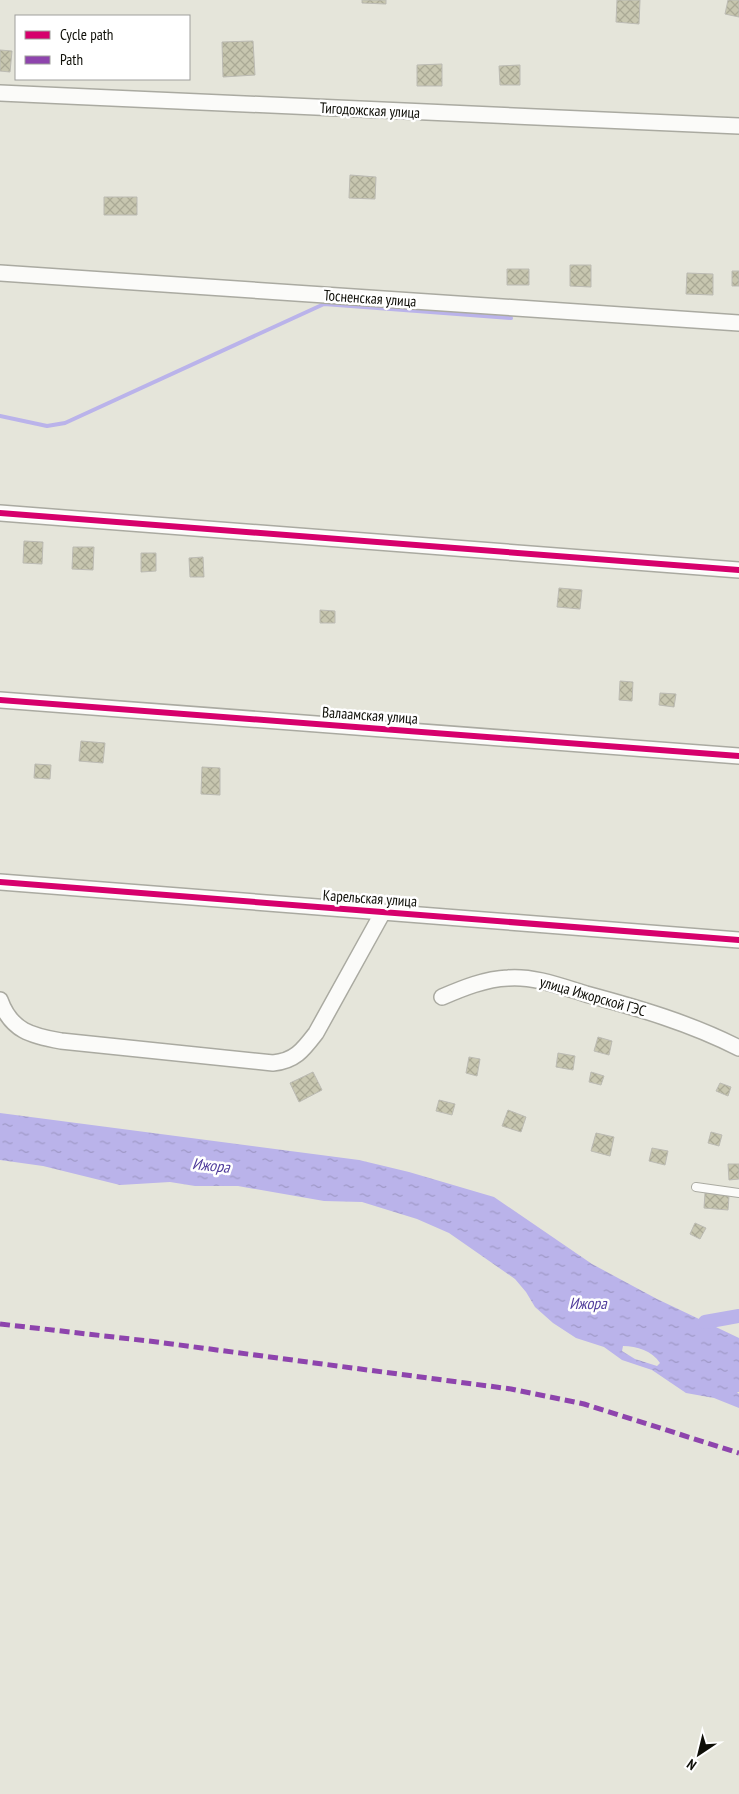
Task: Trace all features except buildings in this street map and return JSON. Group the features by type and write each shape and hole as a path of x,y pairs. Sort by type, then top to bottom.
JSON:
{"street":[{"name":"Тигодожская улица","path":"0,93 739,126"},
{"name":"Тосненская улица","path":"0,272 739,323"},
{"path":"0,513 739,570"},
{"name":"Валаамская улица","path":"0,700 739,756"},
{"name":"Карельская улица","path":"0,882 739,940"},
{"name":"Карельская улица","path":"0,1000 11,1020 22,1030 36,1037 272,1063 284,1062 294,1057 304,1048 316,1033 383,912"},
{"name":"улица Ижорской ГЭС","path":"442,997 469,986 507,978 534,979 660,1014 739,1048"}],"lane":[{"path":"696,1187 739,1192"}],"water":[{"name":"Ижора","path":"0,1113 359,1160 409,1172 494,1197 592,1264 657,1299 739,1338 739,1392 737,1392 739,1394 739,1408 714,1398 686,1393 652,1370 622,1360 604,1347 576,1338 553,1323 535,1307 515,1279 449,1233 417,1219 362,1202 324,1201 238,1186 195,1186 170,1182 120,1185 43,1166 0,1160","holes":["623,1346 648,1352 660,1363 657,1366 635,1359 622,1351"]}],"waterway":[{"path":"0,416 47,426 65,423 324,304 511,318"},
{"path":"705,1322 739,1316"}],"marked path":[{"path":"0,1324 157,1342 511,1389 584,1404 739,1453"}],"cycle path":[{"path":"0,513 739,570"},
{"path":"0,700 739,756"},
{"path":"0,882 739,940"}]}
